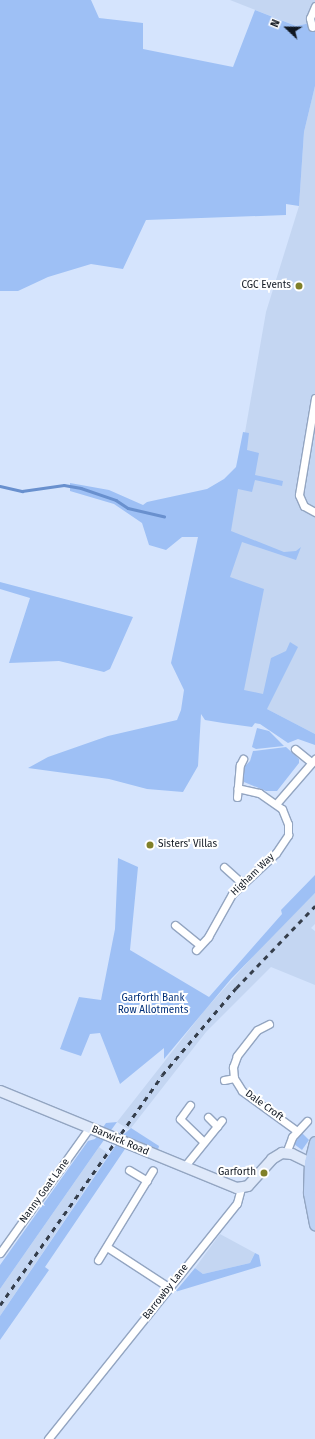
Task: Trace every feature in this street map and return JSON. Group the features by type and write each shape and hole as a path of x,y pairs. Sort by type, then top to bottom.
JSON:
{"main road":[{"path":"315,1142 309,1193 315,1224"}],"street":[{"path":"312,27 310,18 315,6"},
{"path":"315,398 299,494 304,506 315,512"},
{"path":"238,788 254,790 276,804 313,760 295,749"},
{"path":"237,797 244,759"},
{"name":"Higham Way","path":"175,925 198,948 232,894 276,853 286,840 287,819 276,804"},
{"path":"224,868 243,884"},
{"path":"224,1080 234,1078 233,1067 237,1056 258,1030 269,1024"},
{"name":"Dale Croft","path":"234,1078 242,1091 297,1131"},
{"name":"Barwick Road","path":"0,1091 184,1167 241,1188"},
{"path":"190,1105 180,1119 203,1141"},
{"path":"184,1167 203,1141 220,1123 208,1117"},
{"path":"286,1152 289,1142 307,1121"},
{"name":"Nanny Goat Lane","path":"0,1253 89,1128"},
{"path":"241,1188 251,1184 276,1156 286,1152 313,1163"},
{"path":"129,1170 147,1181"},
{"path":"98,1260 153,1170"},
{"name":"Barrowby Lane","path":"48,1439 237,1203 241,1188"},
{"path":"107,1247 170,1288"}],"shaded area":[{"path":"230,0 315,0 315,22 296,26"},
{"path":"315,86 315,734 267,709 260,724 196,713 266,312 299,206 304,132"},
{"path":"315,893 315,924 311,928 315,931 315,985 271,967 206,1032 131,1128 128,1129 117,1122 204,1011 265,943"},
{"path":"99,1147 109,1154 0,1316 0,1289"},
{"path":"220,1234 255,1253 250,1263 203,1274 195,1268"}],"green space":[{"path":"0,0 91,0 99,18 143,23 143,49 233,67 255,10 296,26 315,22 315,86 304,132 299,206 286,204 286,215 146,220 123,269 91,264 48,277 18,291 0,291"},
{"path":"243,432 249,433 247,450 259,453 255,475 283,481 282,486 255,480 252,492 238,489 231,531 284,552 296,551 301,547 296,560 242,542 230,577 264,589 244,690 263,694 271,658 286,651 290,642 298,647 267,709 315,734 315,745 298,739 288,743 260,724 255,723 252,727 205,720 201,714 198,766 183,792 147,789 109,779 28,768 48,757 108,736 177,720 181,710 184,690 171,663 198,537 182,537 166,550 149,545 142,523 114,504 70,491 70,483 109,490 143,505 147,502 207,489 224,479 236,467"},
{"path":"0,582 133,617 110,669 104,672 59,661 9,663 30,598 0,589"},
{"path":"257,728 269,731 284,746 256,749 252,747"},
{"path":"286,747 299,759 299,763 277,791 266,791 244,782 244,767 250,761 253,751"},
{"name":"Garforth Bank Row Allotments","path":"118,858 138,867 130,950 209,997 282,914 281,910 315,875 315,893 231,979 164,1059 164,1048 120,1084 100,1033 90,1034 81,1056 60,1049 79,997 101,1000 115,929"},
{"path":"117,1122 0,1289 0,1265 88,1141 95,1139 106,1123"},
{"path":"131,1128 159,1146 158,1150 122,1136"},
{"path":"302,1133 309,1140 302,1150 294,1144"},
{"path":"118,1142 125,1149 45,1267 49,1270 0,1340 0,1316"},
{"path":"255,1253 259,1255 261,1266 175,1292 195,1268 203,1274 250,1263"}],"waterway":[{"path":"0,486 22,491 64,485 81,488 116,500 128,508 164,516"}],"railway":[{"path":"0,1305 162,1075 236,988 315,906"}],"place":[{"name":"CGC Events","path":"299,286"},
{"name":"Sisters' Villas","path":"150,845"},
{"name":"Garforth","path":"264,1173"}]}
